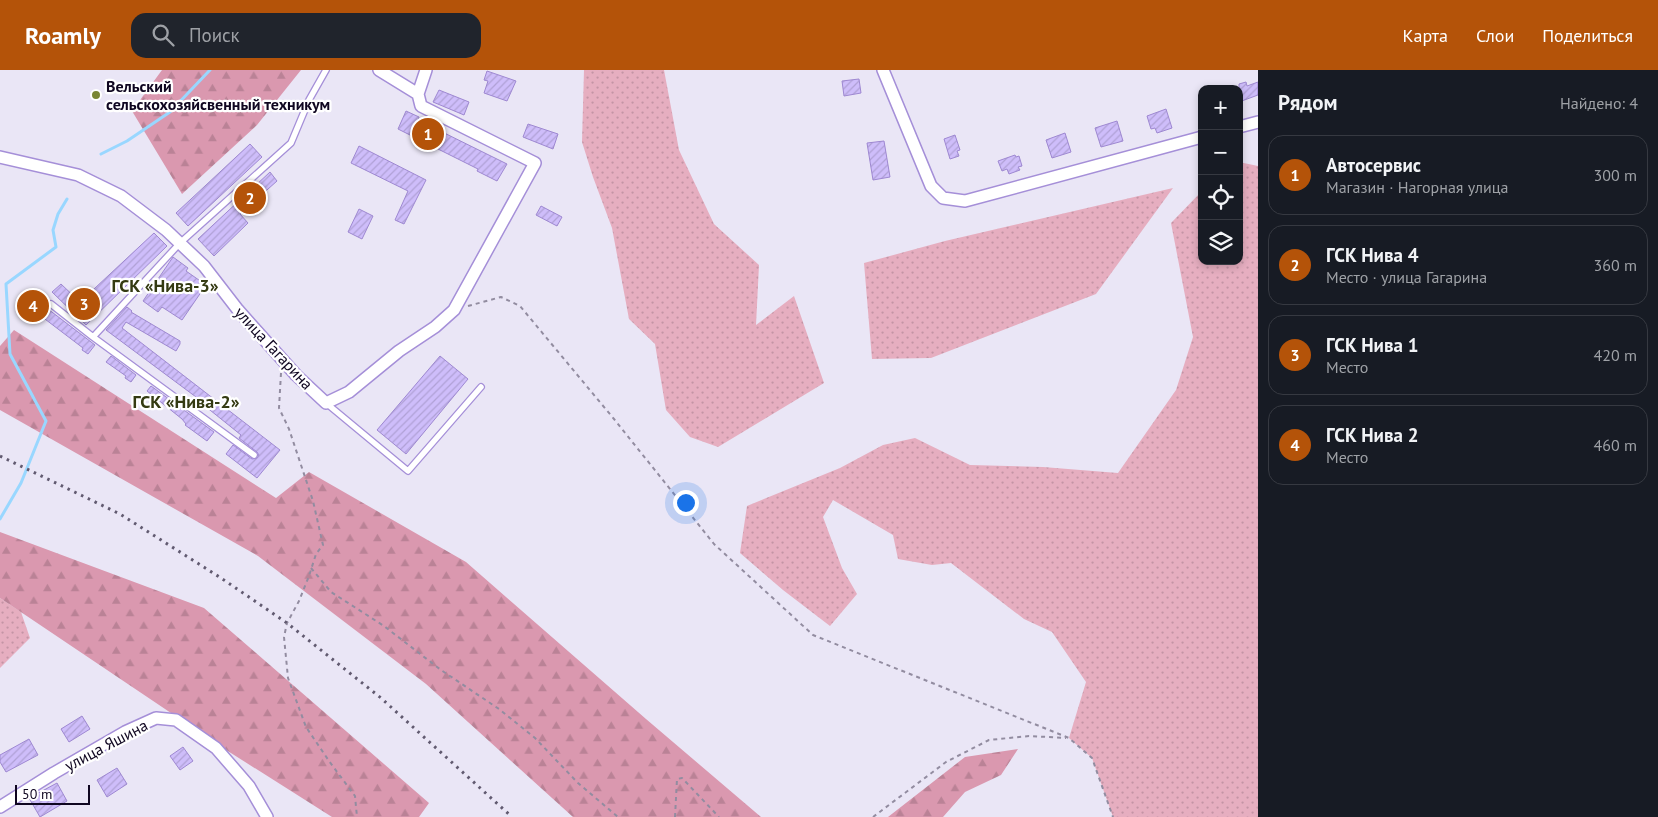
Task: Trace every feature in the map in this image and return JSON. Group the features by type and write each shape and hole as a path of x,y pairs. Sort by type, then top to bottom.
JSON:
{"street":[{"path":"379,70 418,94"},
{"path":"326,403 350,392 399,351 435,327 454,310 534,163 421,106 418,94 426,70"},
{"path":"883,70 931,186 944,198 965,201 1198,138"},
{"path":"1243,126 1258,122"},
{"name":"улица Гагарина","path":"0,157 78,175 121,196 166,230 204,266 238,310 284,362 326,403"},
{"name":"улица Яшина","path":"0,807 124,732 156,718 176,720 216,748 249,786 268,817"}],"lane":[{"path":"93,337 180,243 291,143 309,100 326,70"},
{"path":"51,304 254,455"},
{"path":"326,403 408,472 481,387"}],"path":[{"path":"454,310 500,297 520,306 714,544 813,635 1069,738 1092,758 1111,816"},
{"path":"284,362 280,375 279,408 289,429 312,501 323,545 316,554 299,601 287,622 284,637 288,678 306,727 356,796 357,817"},
{"path":"311,568 331,592 384,626 441,670 499,709 535,738 578,783 618,817"},
{"path":"873,817 946,762 989,740 1029,736 1069,738"},
{"path":"675,817 678,779 682,778 718,817"}],"shaded area":[{"path":"584,70 664,70 679,150 714,224 759,265 756,325 794,296 824,383 718,447 690,437 666,410 655,344 629,319 612,228 582,142"},
{"path":"1243,163 1258,166 1258,817 1113,817 1092,758 1069,738 1086,682 1052,632 1024,619 951,563 932,565 898,559 893,535 833,500 823,517 842,568 857,594 830,626 783,590 740,553 747,506 840,468 883,445 915,438 970,465 1043,467 1118,473 1176,390 1193,337 1171,223 1198,195 1198,265 1243,265"},
{"path":"1173,188 1096,294 931,358 872,359 864,263 945,241"},
{"path":"0,598 21,612 30,638 0,668"}],"green space":[{"path":"162,70 301,70 257,125 182,194 132,111"},
{"path":"14,330 276,498 309,472 466,562 761,817 573,817 426,684 258,556 0,410 0,346"},
{"path":"0,532 204,608 429,803 419,817 332,817 223,748 0,598"},
{"path":"1018,749 1001,775 965,792 943,817 888,817 965,757"}],"building":[{"path":"487,71 516,81 507,101 484,93 488,81 484,80"},
{"path":"859,79 861,93 844,96 842,81"},
{"path":"1246,82 1247,86 1258,82 1258,95 1243,101 1243,85 1239,84"},
{"path":"439,90 469,102 464,115 433,102"},
{"path":"1166,109 1172,128 1157,133 1155,128 1151,129 1147,116"},
{"path":"406,111 419,117 418,120 507,164 497,181 477,171 478,169 398,129"},
{"path":"1117,121 1123,141 1101,147 1095,128"},
{"path":"528,124 558,134 553,149 523,137"},
{"path":"1065,133 1071,152 1052,158 1046,140"},
{"path":"955,135 960,150 957,151 959,156 950,159 944,139"},
{"path":"884,141 890,177 873,180 867,143"},
{"path":"250,144 262,157 188,226 176,213"},
{"path":"359,146 426,180 404,224 395,220 408,191 351,163"},
{"path":"1015,155 1016,157 1019,156 1022,166 1018,167 1020,170 1009,174 1007,169 1002,171 998,161"},
{"path":"270,172 277,181 240,214 248,223 214,256 198,239"},
{"path":"541,206 562,217 557,226 536,215"},
{"path":"359,209 373,216 362,239 348,232"},
{"path":"154,233 167,246 86,325 52,292 61,284 80,302"},
{"path":"173,257 188,268 186,271 206,285 182,320 162,307 158,312 143,301"},
{"path":"31,296 95,345 88,354 82,350 83,348 37,313 35,316 23,307"},
{"path":"127,307 131,312 180,341 180,344 176,351 126,322 122,328 280,450 257,478 226,454 233,445 252,459 257,458 259,455 257,452 239,438 241,435 196,397 106,330"},
{"path":"111,356 136,375 131,382 125,378 126,376 106,362"},
{"path":"440,356 468,379 406,454 377,430"},
{"path":"151,386 214,432 207,441 185,425 182,419 147,391"},
{"path":"82,716 90,729 69,742 61,729"},
{"path":"29,739 38,755 6,772 0,762 0,755"},
{"path":"183,747 193,761 180,770 170,756"},
{"path":"117,768 127,784 107,797 97,780"},
{"path":"57,783 67,801 40,817 29,798"}],"waterway":[{"path":"101,154 127,141 170,112 210,70"},
{"path":"0,519 21,483 46,421 10,354 6,284 56,247 53,230 58,214 67,199"}],"railway":[{"path":"0,456 120,514 221,578 287,623 381,698 512,817"}],"place":[{"name":"Вельский сельскохозяйсвенный техникум","path":"96,95"},
{"name":"Автосервис","path":"428,134"},
{"name":"ГСК Нива 4","path":"250,198"},
{"name":"ГСК Нива 1","path":"84,304"},
{"name":"ГСК Нива 2","path":"33,306"}],"district":[{"name":"ГСК «Нива-3»","path":"165,285"},
{"name":"ГСК «Нива-2»","path":"186,401"}]}
